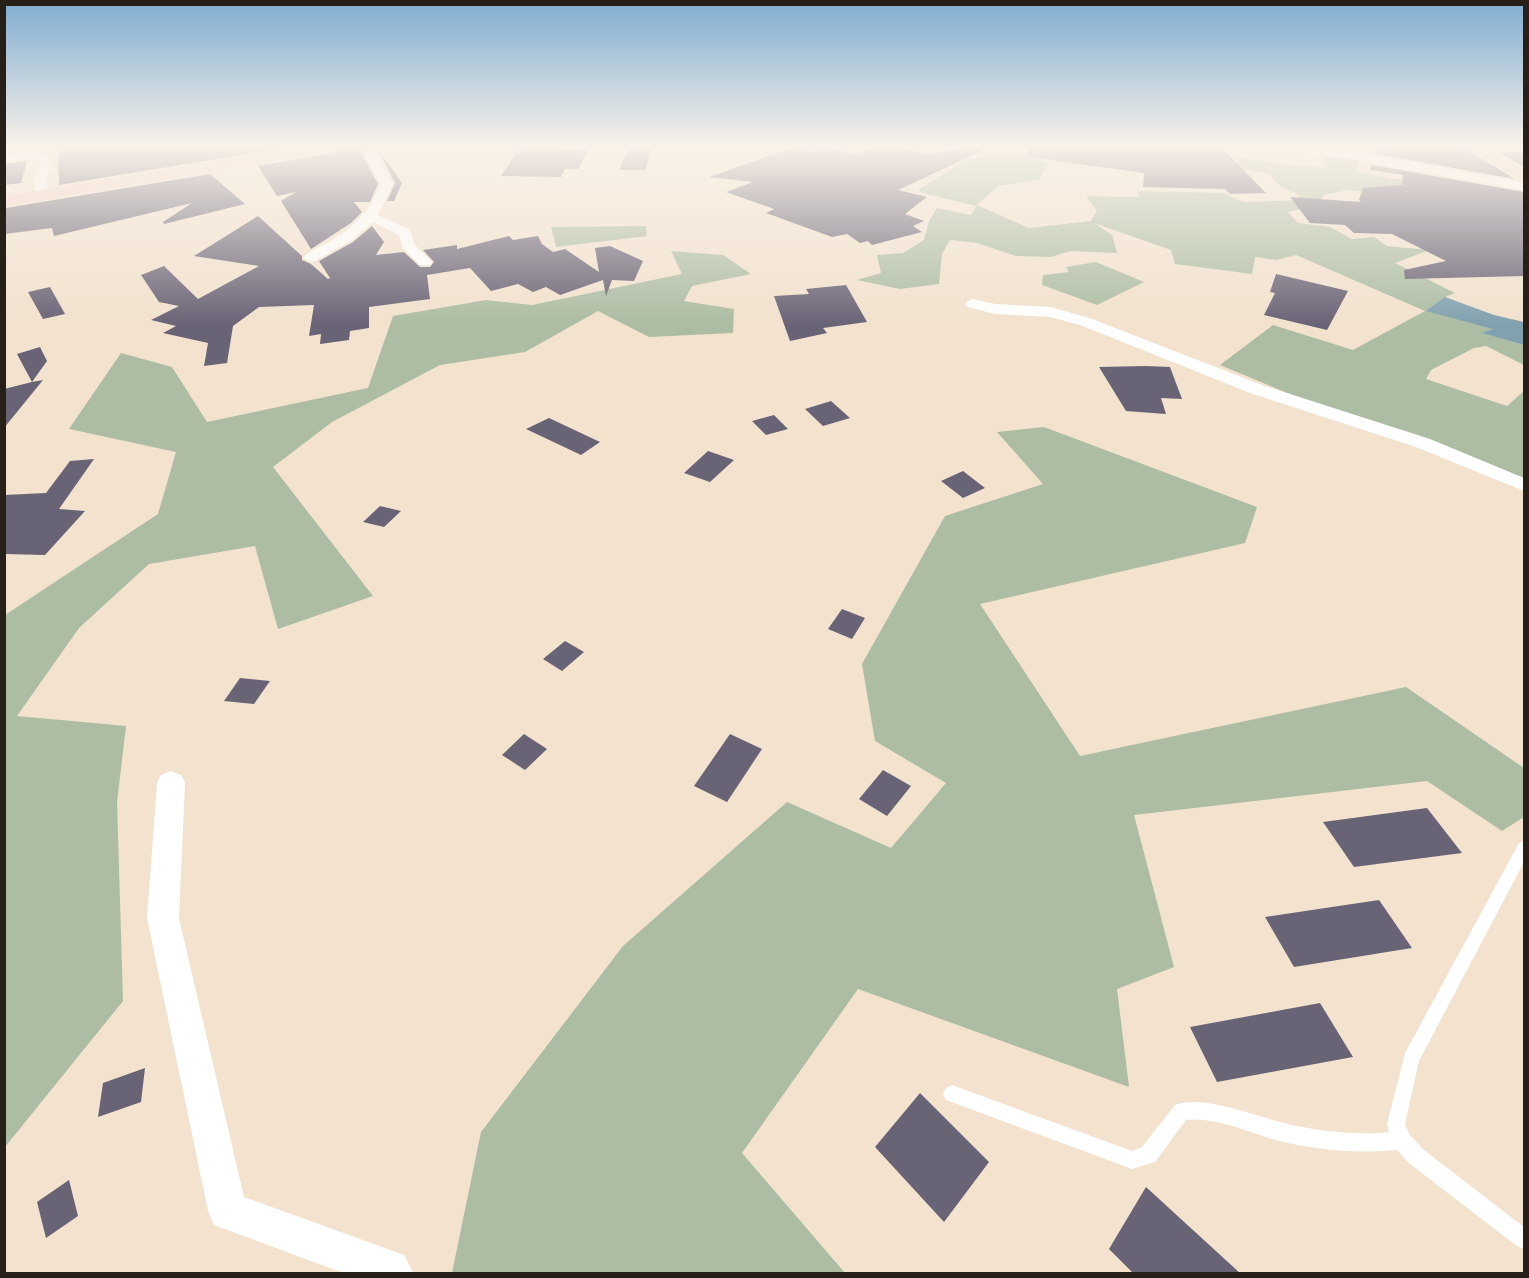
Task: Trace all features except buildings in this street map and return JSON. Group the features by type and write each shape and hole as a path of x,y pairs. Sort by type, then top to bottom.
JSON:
{"street":[{"path":"310,258 341,241 373,217 379,206"},
{"path":"373,217 405,233 408,245 425,262"},
{"path":"973,304 995,309 1051,312 1086,322 1256,389 1423,443 1524,485"},
{"path":"171,783 163,918 228,1211 390,1269 394,1274"}],"lane":[{"path":"1524,848 1410,1059 1396,1124 1401,1140 1417,1157 1524,1239"},
{"path":"952,1094 1132,1160 1148,1155 1181,1111 1196,1108 1264,1128 1335,1143 1372,1144 1401,1140"}],"green space":[{"path":"976,206 1029,228 1091,221 1097,211 1093,206 1314,206 1288,212 1298,223 1330,227 1352,239 1374,237 1387,246 1429,250 1395,263 1455,293 1445,297 1495,329 1483,333 1524,345 1524,365 1486,346 1474,348 1431,370 1426,379 1507,406 1524,391 1524,479 1458,452 1297,397 1220,365 1273,325 1353,350 1425,311 1296,255 1276,260 1255,257 1252,274 1175,264 1171,250 1094,223 1112,235 1117,253 1071,251 1051,257 1016,256 977,243 950,240 942,254 939,284 900,289 857,280 881,273 877,255 903,253 924,240 929,221 937,208 971,215"},
{"path":"646,226 647,236 556,247 551,227"},
{"path":"671,251 723,255 751,274 692,286 684,301 734,309 733,333 649,337 598,311 525,352 440,365 332,422 273,467 373,596 278,629 255,546 149,564 79,628 17,716 126,726 117,802 123,1001 5,1147 5,615 158,514 176,452 69,429 121,353 172,367 207,422 368,388 393,316 486,300 532,305 682,274"},
{"path":"1096,262 1144,282 1097,305 1042,285 1043,275 1069,272 1066,267"},
{"path":"1044,427 1257,507 1245,543 980,604 1080,756 1406,687 1524,768 1524,817 1502,831 1427,781 1134,815 1174,967 1117,989 1129,1087 858,989 742,1153 845,1273 452,1273 481,1132 623,946 787,802 891,848 946,783 875,741 862,664 945,516 1043,484 997,432"}],"water":[{"path":"1445,297 1494,315 1524,322 1524,345 1482,333 1493,329 1426,311"}]}
